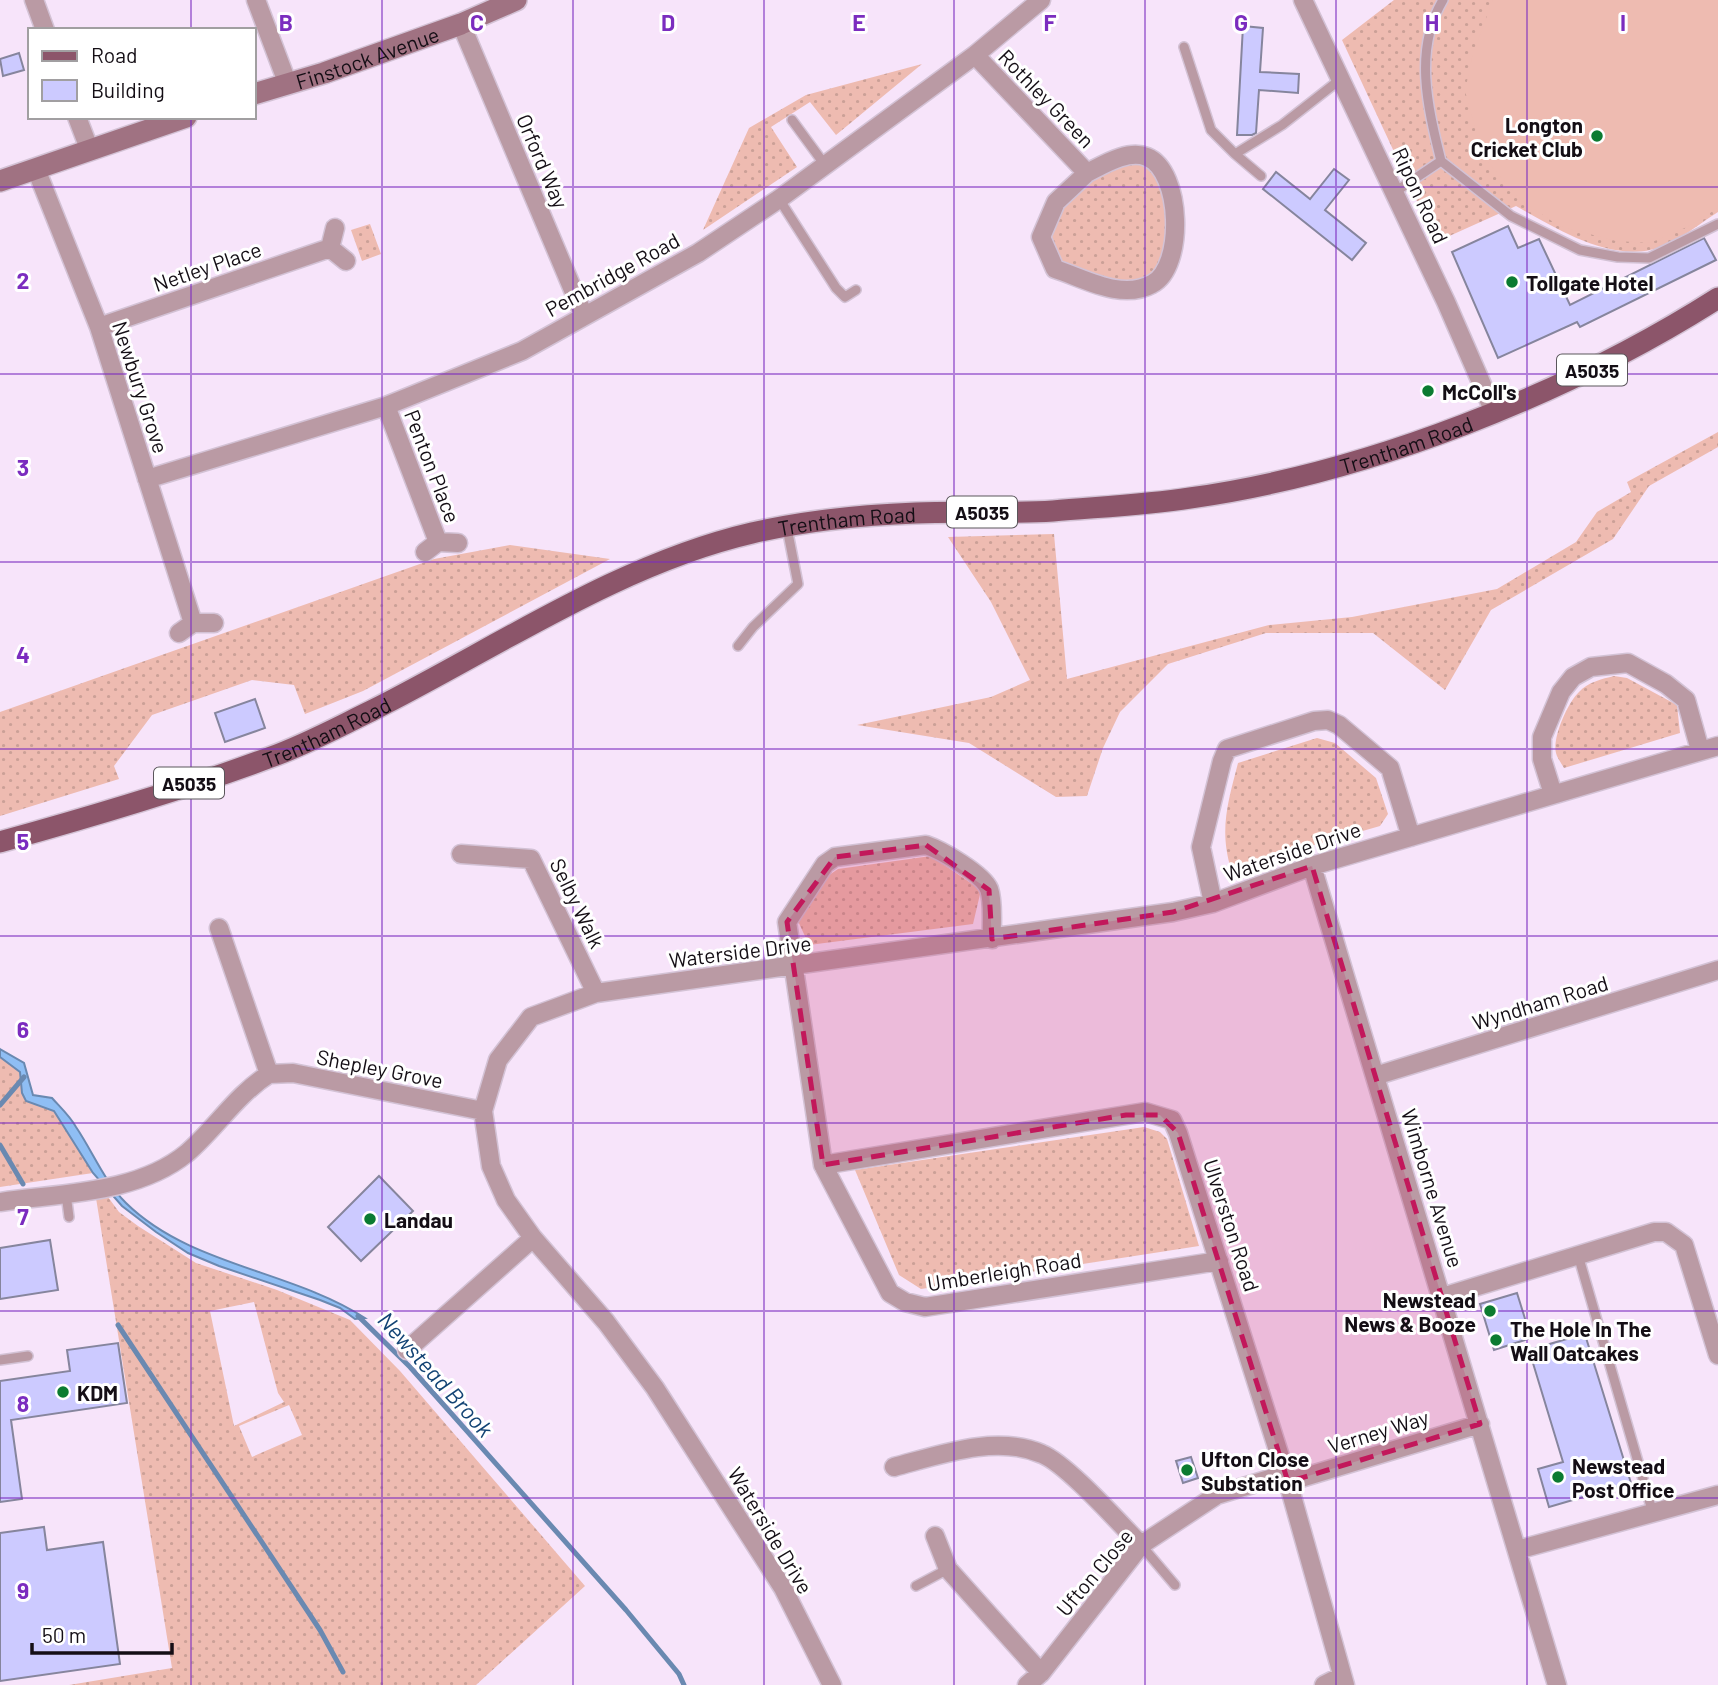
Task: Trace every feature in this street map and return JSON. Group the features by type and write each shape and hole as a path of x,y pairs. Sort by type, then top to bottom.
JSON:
{"main road":[{"name":"Trentham Road","path":"0,842 273,757 428,682 622,579 708,546 753,533 788,527 914,513 1047,511 1191,498 1281,480 1378,454 1493,412 1612,361 1718,298"}],"street":[{"path":"34,0 44,28"},
{"path":"256,0 287,82"},
{"name":"Finstock Avenue","path":"256,93 324,73 461,24 516,0"},
{"name":"Pembridge Road","path":"147,480 386,406 522,351 698,253 779,199 975,55 1041,0"},
{"name":"Ripon Road","path":"1303,0 1395,192 1493,412"},
{"name":"Orford Way","path":"461,24 584,316"},
{"name":"Rothley Green","path":"975,55 1087,173"},
{"path":"78,119 89,151"},
{"path":"0,181 180,119"},
{"name":"Rothley Green","path":"1145,156 1157,163 1167,178 1173,199 1173,255 1164,275 1151,285 1112,289 1055,269 1041,237 1056,202 1087,173 1113,160 1145,156"},
{"name":"Newbury Grove","path":"36,169 99,327 147,480 186,628 214,624"},
{"path":"335,228 330,247 346,261"},
{"name":"Netley Place","path":"99,327 330,247"},
{"name":"Penton Place","path":"386,406 431,547 458,543"},
{"path":"1553,794 1542,759 1542,737 1561,692 1573,677 1591,667 1628,663 1666,684 1686,699 1709,748"},
{"path":"1213,902 1201,847 1222,761 1227,749 1240,743 1314,721 1328,720 1339,725 1390,768 1411,837"},
{"name":"Waterside Drive","path":"832,1685 783,1588 655,1388 606,1322 533,1238 506,1200 491,1166 482,1111 498,1060 531,1017 596,993 992,940 1173,912 1213,902 1311,866 1709,748"},
{"name":"Umberleigh Road","path":"992,940 989,890 981,879 939,849 926,845 835,857 825,864 787,922 791,968 823,1165 890,1293 914,1306 925,1307 1220,1261"},
{"name":"Selby Walk","path":"461,854 531,859 596,993"},
{"name":"Wimborne Avenue","path":"1311,866 1557,1685"},
{"path":"0,1202 100,1188 140,1179 186,1153 241,1095 268,1074 219,928"},
{"name":"Wyndham Road","path":"1375,1076 1718,970"},
{"name":"Shepley Grove","path":"268,1074 293,1073 482,1111"},
{"name":"Ulverston Road","path":"823,1165 1145,1112 1171,1121 1178,1133 1220,1261 1287,1478 1343,1680"},
{"path":"1442,1297 1654,1232 1666,1232 1685,1245 1718,1354"},
{"path":"407,1350 533,1238"},
{"name":"Verney Way","path":"1287,1478 1480,1424"},
{"path":"894,1467 968,1450 1005,1445 1044,1454 1081,1485 1141,1545"},
{"name":"Ufton Close","path":"1034,1679 1141,1545 1217,1495 1287,1478"},
{"path":"1517,1549 1653,1510 1718,1495"},
{"path":"935,1536 948,1569 1034,1679"},
{"path":"1324,1685 1343,1680"}],"lane":[{"path":"1443,0 1436,12 1426,48 1426,97 1441,161 1511,216 1580,250 1649,258 1718,224"},
{"path":"1184,47 1211,131 1261,176"},
{"path":"1236,154 1282,125 1342,78"},
{"path":"792,120 825,165"},
{"path":"1395,192 1441,161"},
{"path":"779,199 836,289 845,297 856,290"},
{"path":"738,646 753,626 798,584 788,527"},
{"path":"66,1192 69,1217"},
{"path":"1578,1255 1653,1510"},
{"path":"0,1360 28,1356"},
{"path":"1141,1545 1175,1585"},
{"path":"916,1586 948,1569"}],"highlighted area":[{"path":"926,845 989,890 992,939 1173,912 1312,866 1480,1424 1288,1482 1178,1133 1160,1115 1126,1115 823,1165 787,922 835,857"}],"shaded area":[{"name":"Longton Cricket Club","path":"1394,0 1718,0 1718,212 1674,241 1649,250 1629,252 1589,243 1516,206 1436,242 1342,40"},
{"name":"Longton Cricket Club","path":"1493,0 1718,0 1718,208 1687,227 1650,243 1616,241 1559,226 1522,201 1483,157 1465,91 1473,53"},
{"path":"922,64 836,135 810,102 771,127 797,167 703,230 749,128 806,95"},
{"path":"1144,160 1163,178 1170,254 1149,281 1112,285 1058,266 1045,236 1053,218 1071,192 1082,182 1108,168"},
{"path":"370,224 381,254 362,261 351,230"},
{"path":"1718,432 1718,447 1649,486 1613,539 1491,610 1445,690 1373,633 1266,633 1168,664 1120,712 1103,748 1087,796 1056,797 969,743 857,725 991,697 1030,680 991,602 948,537 1054,534 1067,679 1269,625 1352,617 1497,589 1576,542 1597,512 1631,492 1627,482"},
{"path":"510,545 610,559 363,691 305,714 294,685 252,680 152,715 114,766 119,779 0,816 0,712 434,559"},
{"path":"1614,676 1627,678 1677,705 1680,733 1564,768 1555,746 1570,704 1587,686"},
{"path":"1317,738 1335,743 1376,778 1388,814 1380,826 1231,869 1225,829 1238,763"},
{"path":"931,856 981,890 973,924 809,945 798,921 822,880 838,869"},
{"path":"0,1057 20,1072 21,1080 38,1106 54,1111 93,1173 0,1187"},
{"path":"1144,1127 1160,1132 1167,1139 1199,1246 921,1289 899,1275 855,1170"},
{"path":"108,1197 119,1212 196,1263 277,1290 350,1320 400,1371 585,1586 476,1685 69,1685 172,1668 96,1198","holes":["254,1302 278,1393 284,1402 234,1426 210,1311","289,1405 302,1435 252,1457 239,1426"]}],"water":[{"path":"0,1049 24,1063 33,1095 52,1098 62,1108 118,1194 152,1224 180,1241 305,1289 365,1318 355,1319 340,1308 320,1300 219,1266 188,1253 156,1232 122,1206 93,1173 54,1111 26,1101 22,1093 20,1072 0,1057"}],"building":[{"path":"1243,26 1263,28 1260,72 1299,74 1298,93 1259,90 1256,133 1252,135 1237,135"},
{"path":"19,53 24,70 3,76 0,59"},
{"path":"1334,169 1349,180 1325,210 1366,243 1352,260 1263,189 1276,172 1310,199"},
{"name":"Tollgate Hotel","path":"1508,226 1518,248 1539,239 1570,305 1704,238 1716,260 1580,327 1577,322 1498,358 1452,252"},
{"path":"255,699 265,728 225,742 215,713"},
{"name":"Landau","path":"379,1176 413,1211 361,1261 328,1227"},
{"path":"50,1240 58,1290 0,1299 0,1248"},
{"path":"1517,1293 1531,1338 1494,1350 1480,1304"},
{"path":"1583,1328 1631,1483 1549,1507 1538,1469 1563,1462 1529,1350 1570,1338 1568,1333"},
{"name":"KDM","path":"118,1343 127,1403 11,1420 22,1499 0,1502 0,1381 70,1371 67,1350"},
{"name":"Ufton Close Substation","path":"1191,1457 1198,1478 1183,1483 1176,1461"},
{"path":"44,1527 47,1550 103,1542 120,1664 0,1681 0,1533"}],"waterway":[{"path":"0,1105 24,1077"},
{"path":"0,1145 23,1184"},
{"name":"Newstead Brook","path":"358,1316 410,1367 626,1610 679,1674 684,1685"},
{"path":"118,1325 320,1630 343,1672"}],"place":[{"name":"Longton Cricket Club","path":"1597,136"},
{"name":"Tollgate Hotel","path":"1512,282"},
{"name":"McColl's","path":"1428,391"},
{"name":"Landau","path":"370,1219"},
{"name":"Newstead News & Booze","path":"1490,1311"},
{"name":"The Hole In The Wall Oatcakes","path":"1496,1340"},
{"name":"KDM","path":"63,1392"},
{"name":"Ufton Close Substation","path":"1187,1470"},
{"name":"Newstead Post Office","path":"1558,1477"}]}
